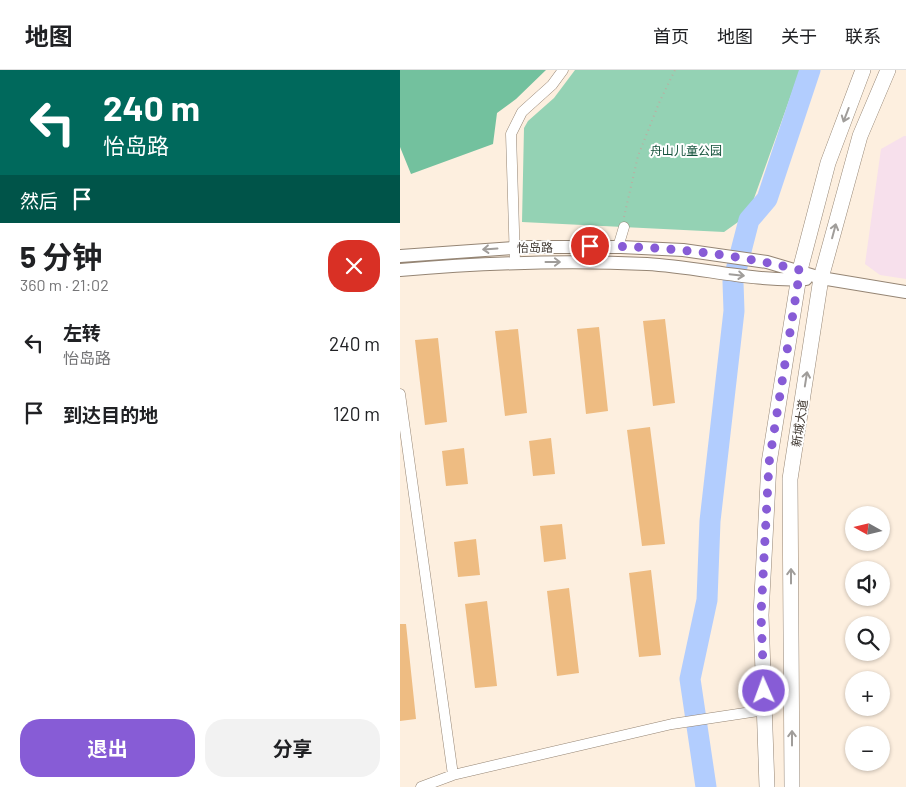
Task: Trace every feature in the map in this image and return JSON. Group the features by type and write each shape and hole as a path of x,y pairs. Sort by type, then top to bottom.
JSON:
{"main road":[{"name":"新城大道","path":"767,787 761,615 769,463 799,275 828,162 863,70"},
{"name":"新城大道","path":"792,787 790,479 821,278 860,136 888,70"}],"street":[{"path":"515,262 511,134 522,112 552,85 563,70"},
{"path":"618,247 624,227"},
{"name":"怡岛路","path":"400,256 514,248 618,247 682,250 767,262 799,275 906,292"},
{"path":"400,270 515,262 650,264 765,278 799,275"},
{"path":"400,394 453,775"},
{"path":"421,787 453,775 672,724 764,710"}],"path":[{"path":"624,227 624,217 638,156 659,103 675,70"}],"shaded area":[{"path":"906,136 906,279 880,275 865,264 881,149"}],"green space":[{"path":"400,70 546,70 516,99 497,113 493,144 411,174 400,147"},
{"name":"舟山儿童公园","path":"575,70 800,70 748,215 724,232 522,222 524,128 528,121 554,98"}],"building":[{"path":"665,319 675,403 653,406 643,321"},
{"path":"599,327 608,411 586,414 577,329"},
{"path":"518,329 527,413 505,416 495,331"},
{"path":"438,338 447,422 425,425 415,340"},
{"path":"650,427 665,544 642,546 627,430"},
{"path":"551,438 555,474 533,476 529,441"},
{"path":"464,448 468,484 446,486 442,451"},
{"path":"562,524 566,559 544,562 540,526"},
{"path":"476,539 480,575 458,577 454,542"},
{"path":"651,570 661,655 639,657 629,573"},
{"path":"569,588 579,673 557,676 547,591"},
{"path":"487,601 497,686 475,688 465,604"},
{"path":"400,624 406,624 416,719 400,721"}],"waterway":[{"path":"706,787 690,679 707,600 710,521 734,311 733,282 749,220 767,199 810,70"}],"route":[{"path":"590,246 682,250 767,262 800,270 769,463 761,615 764,691"}]}
